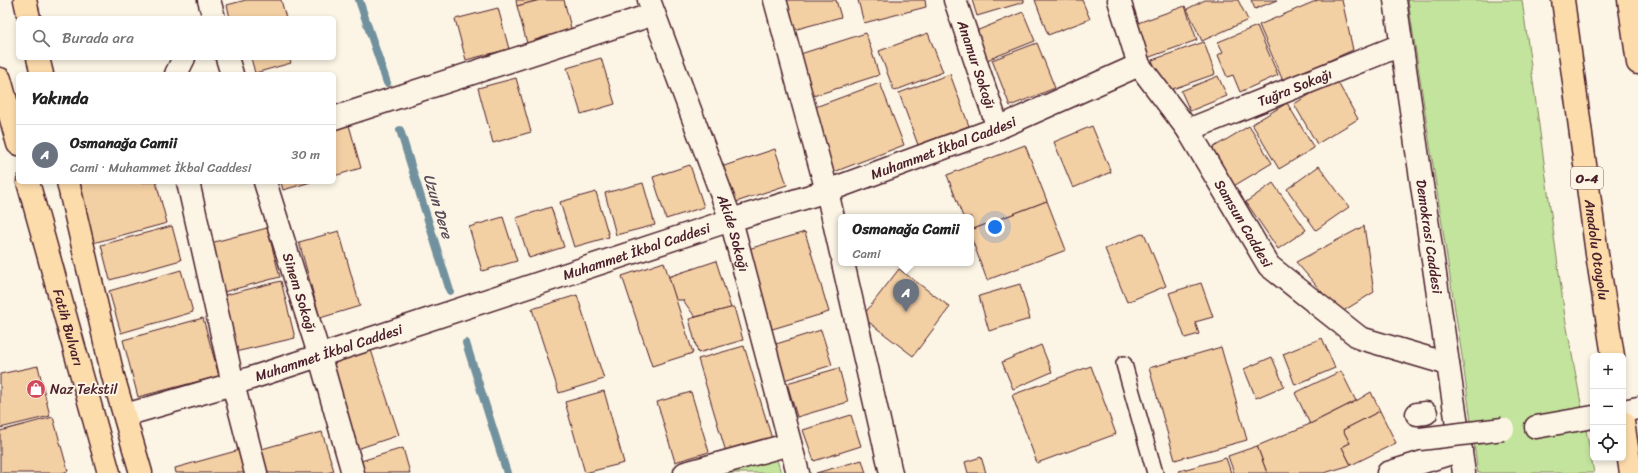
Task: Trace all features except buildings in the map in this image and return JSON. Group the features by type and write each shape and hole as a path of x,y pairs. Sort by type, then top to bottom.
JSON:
{"main road":[{"path":"25,0 29,16"},
{"name":"Anadolu Otoyolu","path":"1563,0 1597,254 1613,353"},
{"path":"1630,0 1638,63"},
{"path":"38,60 42,72"},
{"path":"0,79 16,137"},
{"name":"Fatih Bulvarı","path":"29,184 109,473"},
{"path":"68,184 113,376 141,473"},
{"path":"1623,425 1631,473"}],"street":[{"path":"775,0 827,191 838,240"},
{"name":"Anamur Sokağı","path":"955,0 998,128"},
{"name":"Samsun Caddesi","path":"1119,0 1139,65 1188,130 1269,266 1360,338 1448,364"},
{"name":"Demokrasi Caddesi","path":"1395,0 1464,473"},
{"path":"336,117 652,7"},
{"name":"Akide Sokağı","path":"652,7 731,220 798,473"},
{"name":"Tuğra Sokağı","path":"1188,130 1401,45"},
{"path":"177,72 183,60"},
{"path":"228,60 231,72"},
{"name":"Muhammet İkbal Caddesi","path":"125,415 233,384 320,354 731,220 827,191 998,128 1139,65"},
{"path":"188,184 233,384 256,473"},
{"name":"Sinem Sokağı","path":"267,184 320,354 353,473"},
{"path":"844,266 891,473"},
{"path":"1626,410 1638,408"},
{"path":"1536,427 1590,417"},
{"path":"1420,439 1503,430"},
{"path":"685,473 790,444"},
{"path":"1388,473 1461,450"}],"lane":[{"path":"1124,364 1155,473"}],"green space":[{"path":"1408,0 1522,0 1565,317 1590,451 1590,461 1592,461 1594,473 1478,473 1462,356"},
{"path":"774,450 781,473 704,473"}],"waterway":[{"name":"Uzun Dere","path":"359,0 387,83"},
{"name":"Uzun Dere","path":"400,130 450,291"},
{"name":"Uzun Dere","path":"466,343 507,473"}],"place":[{"name":"Osmanağa Camii","path":"906,312"},
{"name":"Naz Tekstil","path":"36,389"}]}
